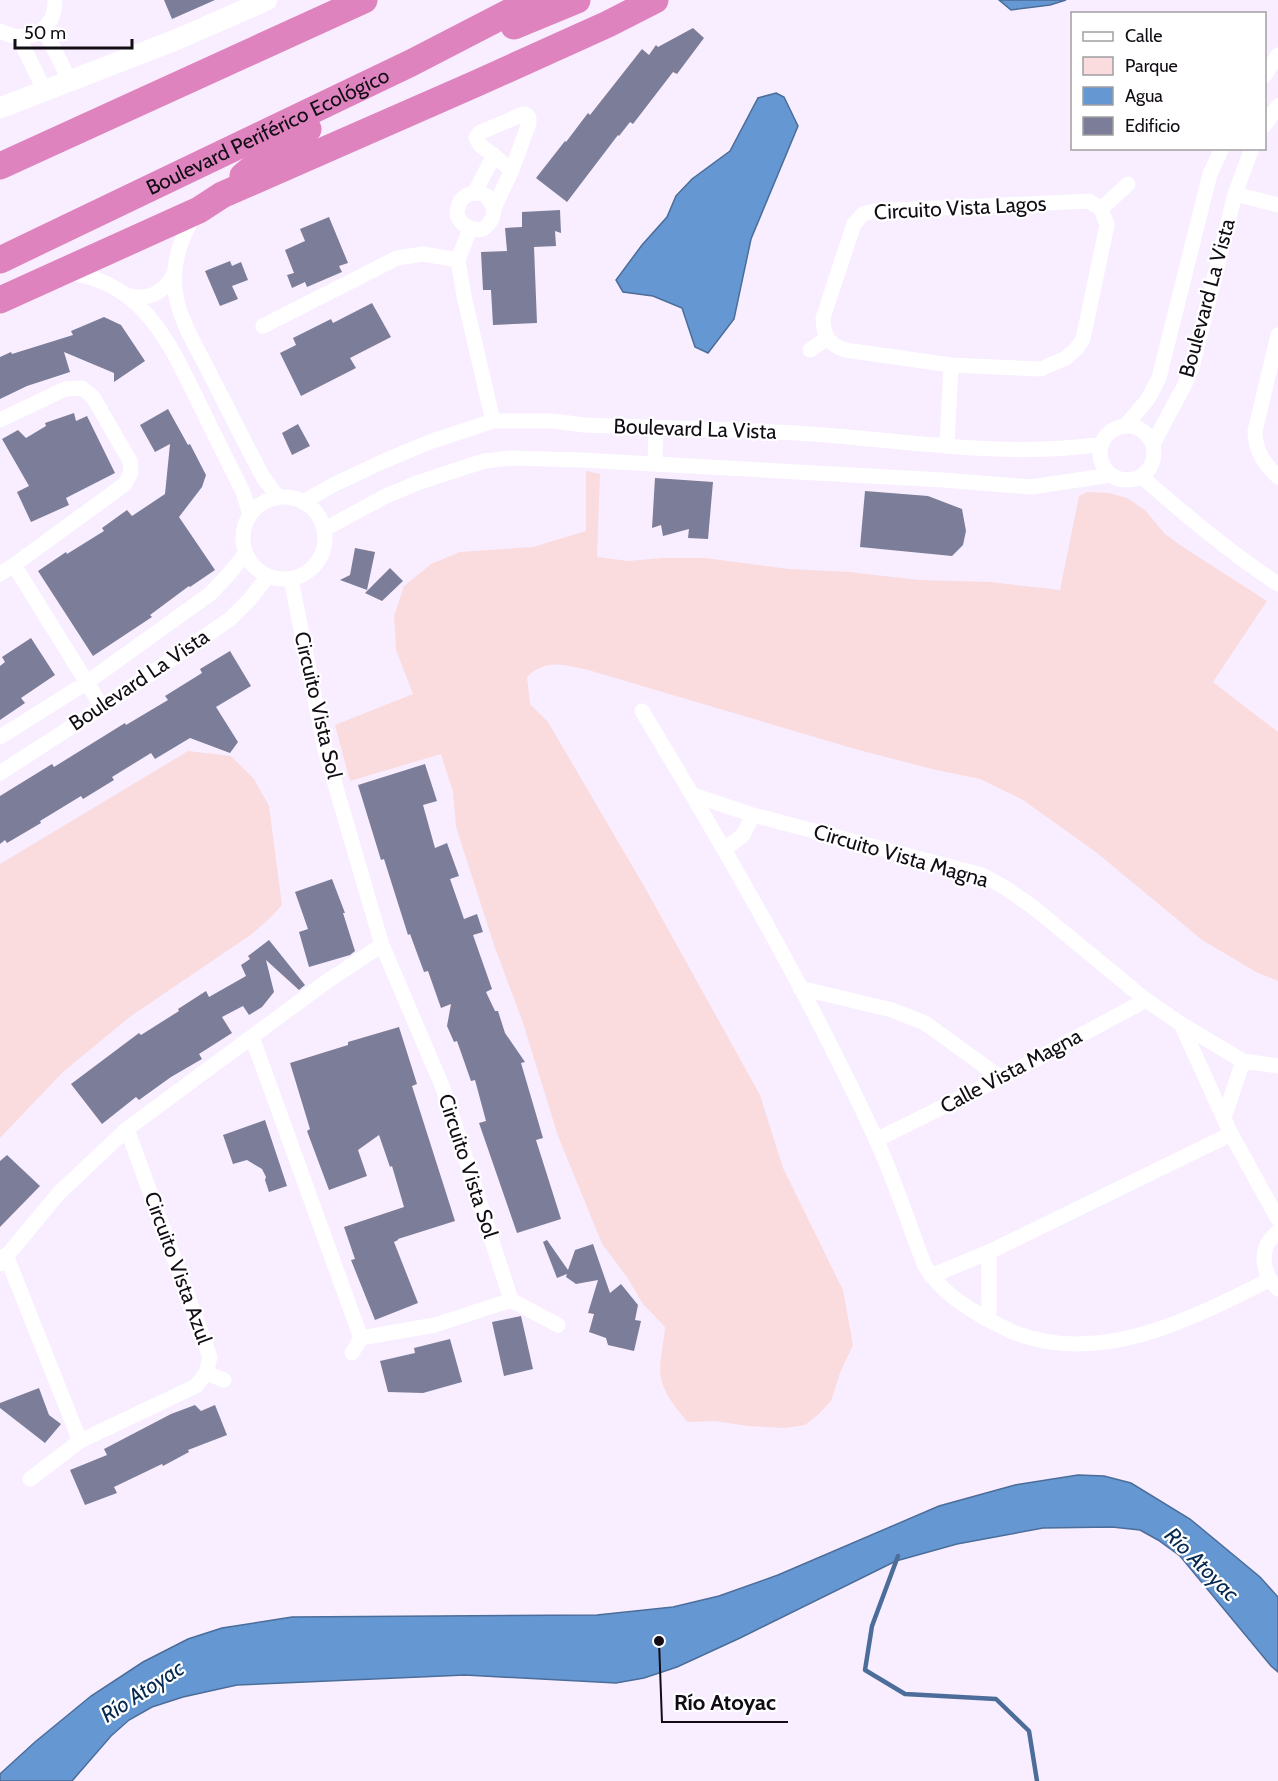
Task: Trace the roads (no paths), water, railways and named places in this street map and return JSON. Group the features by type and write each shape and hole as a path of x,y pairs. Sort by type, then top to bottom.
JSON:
{"highway":[{"name":"Boulevard Periférico Ecológico","path":"0,260 411,63 533,0"},
{"path":"411,63 523,23 576,0"},
{"path":"222,195 485,80 655,0"},
{"path":"3,158 360,1"},
{"path":"0,300 199,210 222,195 272,152 372,82"}],"street":[{"path":"0,31 19,38 28,37 44,29 51,19 55,0"},
{"path":"0,108 178,39 267,0"},
{"path":"44,29 70,81"},
{"path":"19,38 45,90"},
{"path":"1266,73 1277,59"},
{"path":"1266,123 1278,106"},
{"path":"494,155 475,192 463,197 459,202 457,215 460,221 470,229 483,228 488,225 512,170 529,123 529,118 523,114 477,135 476,138 480,145 494,155 512,170"},
{"name":"Boulevard La Vista","path":"1125,426 1148,399 1159,378 1210,174 1221,150"},
{"name":"Boulevard La Vista","path":"1152,444 1185,386 1192,368 1234,194 1251,150"},
{"path":"810,350 826,339 845,350 951,365 1041,369 1066,358 1076,350 1083,339 1107,225 1101,209 1128,184"},
{"path":"475,192 487,196 494,208"},
{"path":"1234,194 1278,205"},
{"name":"Circuito Vista Lagos","path":"826,339 823,318 861,208 874,211 1089,201 1101,209"},
{"path":"199,210 179,247 174,274 177,302 181,316 263,477 278,497"},
{"path":"470,229 458,260 493,421"},
{"path":"263,326 397,258 423,254 458,260"},
{"path":"62,272 79,274 112,286 127,295 154,321 174,351 243,492 250,514"},
{"path":"127,295 141,298 155,295 166,286 174,274"},
{"path":"1278,335 1255,431 1259,453 1266,465 1278,477"},
{"path":"946,445 951,365"},
{"path":"0,420 66,389 82,388 93,397 130,461 131,472 125,484 0,574"},
{"name":"Boulevard La Vista","path":"303,502 334,484 384,461 432,441 493,421 553,421 584,425 822,435 1046,450 1102,444"},
{"path":"1125,426 1134,427 1142,430 1152,444 1153,462 1141,476 1126,480 1112,475 1105,469 1100,453 1102,444 1111,432 1125,426"},
{"path":"655,464 656,428"},
{"name":"Boulevard La Vista","path":"325,529 384,497 417,483 484,461 511,458 943,480 1031,487 1112,475"},
{"path":"1141,476 1246,563 1278,584"},
{"path":"278,497 303,502 313,508 325,529 326,540 318,562 302,576 283,580 268,576 251,562 246,553 243,533 250,514 265,501 278,497"},
{"name":"Boulevard La Vista","path":"0,737 86,683 210,594 246,553"},
{"path":"14,565 102,707"},
{"name":"Boulevard La Vista","path":"0,773 102,707 230,618 250,599 268,576"},
{"name":"Circuito Vista Sol","path":"291,579 325,750 382,945 443,1088 511,1300"},
{"path":"642,711 724,849 801,988 876,1140 924,1264 931,1276 948,1294 969,1309 1017,1334 1041,1340 1070,1344 1096,1344 1129,1339 1274,1284 1264,1269 1264,1256 1267,1245 1278,1232"},
{"name":"Circuito Vista Magna","path":"693,795 753,814 982,875 1033,907 1146,1000 1181,1024 1243,1061 1278,1066"},
{"path":"724,849 742,834 753,814"},
{"path":"81,1441 3,1260 59,1193 127,1129 326,982 382,945"},
{"path":"801,988 892,1010 925,1023 1001,1078"},
{"name":"Calle Vista Magna","path":"876,1140 1001,1078 1146,1000"},
{"path":"1181,1024 1231,1134 1278,1219"},
{"path":"252,1037 362,1338"},
{"path":"1224,1118 1243,1061"},
{"name":"Circuito Vista Azul","path":"30,1479 81,1441 196,1386 206,1373 210,1356 127,1129"},
{"path":"931,1276 989,1252 1231,1134"},
{"path":"989,1252 990,1320"},
{"path":"352,1353 362,1338 435,1324 511,1300 558,1325"},
{"path":"206,1373 224,1380"}],"water":[{"path":"999,0 1066,0 1050,5 1011,10"},
{"path":"776,93 784,97 798,126 751,239 734,319 708,353 695,347 682,308 653,296 623,292 616,280 642,245 667,217 676,196 692,179 730,151 758,98"},
{"path":"1078,1475 1104,1476 1131,1483 1190,1519 1260,1577 1278,1597 1278,1672 1180,1556 1158,1540 1140,1530 1112,1527 1043,1528 957,1544 896,1561 740,1638 677,1667 644,1678 616,1683 465,1675 237,1685 183,1697 152,1707 129,1720 111,1736 72,1781 0,1781 0,1774 91,1696 143,1662 188,1639 222,1628 292,1617 597,1615 673,1607 719,1596 778,1575 939,1506 1015,1485"}],"waterway":[{"path":"898,1556 872,1626 865,1670 905,1694 996,1699 1029,1731 1037,1781"}],"place":[{"name":"Río Atoyac","path":"659,1641"}]}
